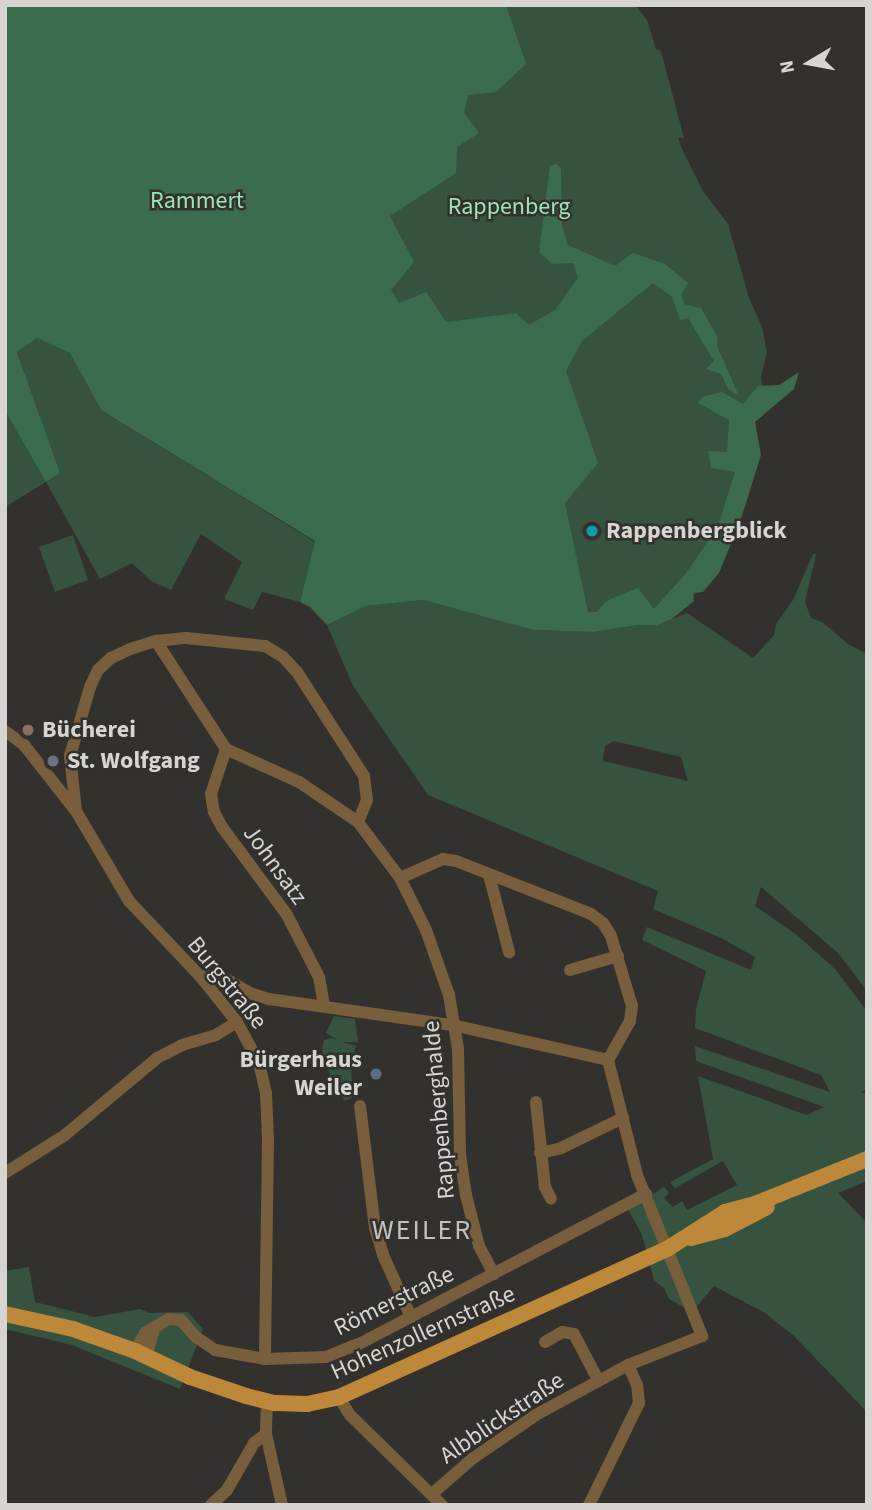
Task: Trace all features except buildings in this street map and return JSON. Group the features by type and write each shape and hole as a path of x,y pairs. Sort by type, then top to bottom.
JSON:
{"main road":[{"name":"Hohenzollernstraße","path":"5,1314 73,1329 141,1354 202,1382 267,1401 307,1404 339,1397 682,1240 725,1229 867,1159"}],"street":[{"path":"76,811 70,756 90,687 98,670 111,658 156,642 218,640 265,646 283,657 297,672 364,776 367,800 359,822"},
{"path":"156,642 226,748"},
{"name":"Burgstraße","path":"5,731 24,746 76,811 130,901 200,976 237,1022 259,1063 266,1093 268,1139 265,1359"},
{"name":"Rappenberghalde","path":"226,748 299,782 359,822 400,878 426,930 449,995 458,1049 460,1155 466,1195 479,1246 494,1274"},
{"name":"Johnsatz","path":"226,748 211,794 214,812 222,827 287,915 318,977 324,1005"},
{"path":"400,878 443,859 591,914 611,936 632,1006 630,1021 608,1060 637,1175 667,1249"},
{"path":"489,875 509,951"},
{"path":"570,971 618,957"},
{"path":"200,976 224,978 250,993 269,999 452,1025 608,1060"},
{"path":"5,1173 65,1135 157,1058 182,1045 216,1035 237,1022"},
{"path":"536,1102 540,1153 551,1199"},
{"path":"360,1106 374,1228 411,1317"},
{"path":"540,1153 561,1148 623,1118"},
{"name":"Römerstraße","path":"141,1354 155,1326 168,1318 181,1320 196,1337 215,1350 265,1359 326,1357 359,1344 646,1194"},
{"name":"Albblickstraße","path":"433,1493 472,1459 523,1423 597,1380 702,1335 667,1249"},
{"name":"Albblickstraße","path":"544,1342 562,1332 574,1334 597,1380"},
{"path":"589,1505 639,1402 637,1385 628,1365"},
{"path":"339,1397 350,1415 433,1493 442,1505"},
{"path":"267,1401 266,1434 282,1505"},
{"path":"211,1505 227,1490 254,1443 266,1434"}],"green space":[{"name":"Rammert","path":"5,5 506,5 526,64 496,92 468,95 464,113 479,133 457,147 456,173 390,216 414,262 391,290 399,303 426,292 446,322 516,313 529,325 555,310 578,278 573,263 552,264 539,252 550,166 556,164 561,168 562,226 568,245 615,266 633,253 665,264 688,283 681,295 684,304 701,308 718,338 717,346 739,396 729,390 721,374 706,369 714,361 688,318 680,320 672,297 653,283 582,341 566,371 598,463 565,503 588,612 597,612 606,601 638,588 654,609 687,572 718,526 735,472 711,468 708,451 727,452 729,420 698,403 702,397 722,392 743,404 758,386 779,385 799,372 794,389 755,422 761,455 741,519 719,573 703,592 693,593 694,601 672,619 658,625 637,625 593,632 533,630 423,600 366,606 327,625 310,607 300,602 315,541 101,410 70,353 37,338 17,352 60,473 46,482 5,411"},
{"name":"Rappenberg","path":"308,5 635,5 647,20 656,49 661,51 684,138 678,138 682,149 703,191 728,224 749,298 762,327 767,353 761,377 765,400 748,401 752,445 700,590 658,625 687,613 753,658 774,635 776,624 793,600 813,554 816,554 805,602 811,618 822,622 848,644 867,654 867,991 838,953 761,887 755,906 797,935 836,970 867,1011 867,1089 861,1092 867,1093 867,1181 838,1193 867,1223 867,1412 794,1336 765,1313 714,1286 692,1312 669,1299 664,1288 654,1280 642,1235 628,1209 664,1187 669,1193 664,1198 673,1207 682,1201 687,1210 737,1185 723,1161 675,1188 670,1182 713,1159 698,1076 807,1115 824,1107 696,1061 695,1046 830,1092 821,1075 695,1028 696,1009 706,971 642,940 647,927 751,970 755,957 719,937 653,909 658,891 428,795 353,686 327,625 366,606 423,600 533,630 593,632 618,627 580,627 386,343","holes":["614,741 681,757 688,781 603,761 605,746"]},
{"path":"37,338 70,352 101,410 315,542 300,602 262,592 253,610 224,599 242,562 201,534 171,590 151,581 132,563 100,579 46,482 59,473 17,351"},
{"path":"5,411 46,482 5,507"},
{"path":"73,535 88,580 55,592 39,547"},
{"path":"334,1016 355,1019 358,1042 342,1042 356,1046 351,1066 353,1097 345,1101 339,1093 337,1082 330,1075 322,1050 324,1040 338,1040 326,1033"},
{"path":"29,1267 35,1302 95,1317 140,1309 149,1313 188,1312 203,1329 180,1389 72,1345 5,1329 5,1271"}],"place":[{"name":"Rappenbergblick","path":"592,531"},
{"name":"Bücherei","path":"28,730"},
{"name":"St. Wolfgang","path":"53,761"},
{"name":"Bürgerhaus Weiler","path":"376,1074"}],"district":[{"name":"WEILER","path":"422,1230"}]}
